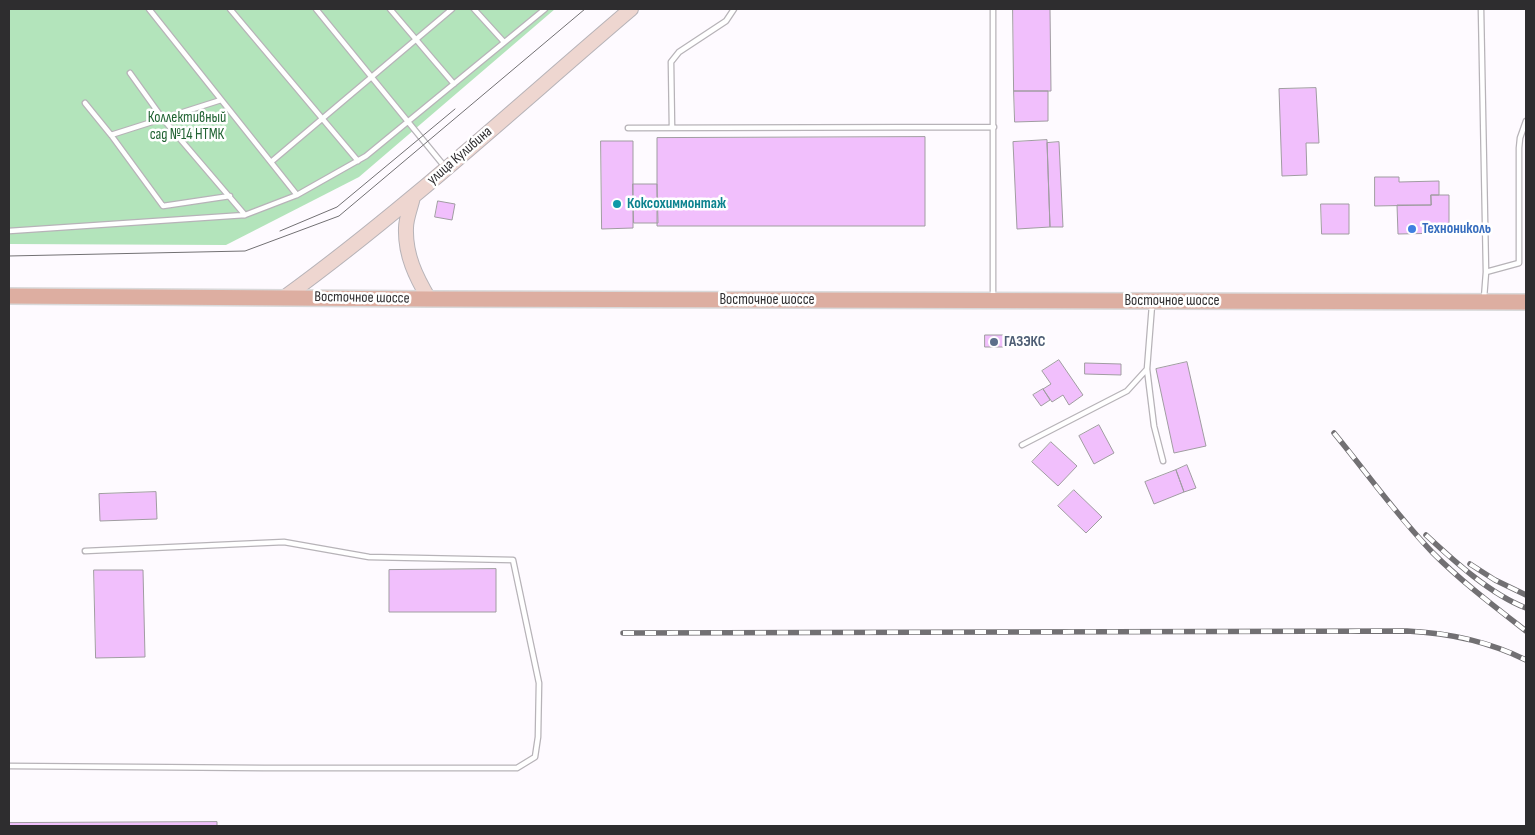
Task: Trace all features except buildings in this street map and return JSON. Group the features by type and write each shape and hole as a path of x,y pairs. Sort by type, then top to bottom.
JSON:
{"main road":[{"name":"Восточное шоссе","path":"9,296 1526,302"}],"street":[{"name":"улица Кулибина","path":"285,297 353,247 631,9"},
{"path":"413,197 406,226 407,252 416,277 429,299"}],"lane":[{"path":"150,9 298,195"},
{"path":"230,9 358,161"},
{"path":"316,9 446,168"},
{"path":"390,9 454,84"},
{"path":"271,162 452,9"},
{"path":"474,9 504,42"},
{"path":"9,231 244,215 298,195 358,161 545,9"},
{"path":"672,128 671,62 679,52 726,21 734,9"},
{"path":"993,300 994,9"},
{"path":"1481,9 1486,272 1484,302"},
{"path":"130,73 163,119 230,196 244,215"},
{"path":"111,135 222,100"},
{"path":"85,102 163,206 230,196"},
{"path":"1486,272 1518,263 1519,148 1520,138 1526,121"},
{"path":"628,128 994,127"},
{"path":"1152,301 1147,369 1154,426 1164,461"},
{"path":"1022,445 1127,390 1147,369"},
{"path":"9,766 517,768 535,757 538,737 539,683 513,560 369,556 284,542 85,551"}],"green space":[{"name":"Коллективный сад №14 НТМК","path":"9,9 555,9 359,177 226,245 9,244"}],"tram line":[{"path":"9,256 245,251 339,216 585,9"},
{"path":"280,231 337,207 455,109"}],"railway":[{"path":"1334,433 1433,553 1467,584 1526,631"},
{"path":"1426,535 1460,566 1486,586 1526,608"},
{"path":"1470,564 1495,580 1526,595"},
{"path":"623,633 1407,631 1468,639 1512,653 1526,660"}],"place":[{"name":"Коксохиммонтаж","path":"617,204"},
{"name":"Технониколь","path":"1412,229"},
{"name":"ГАЗЭКС","path":"994,342"}]}
